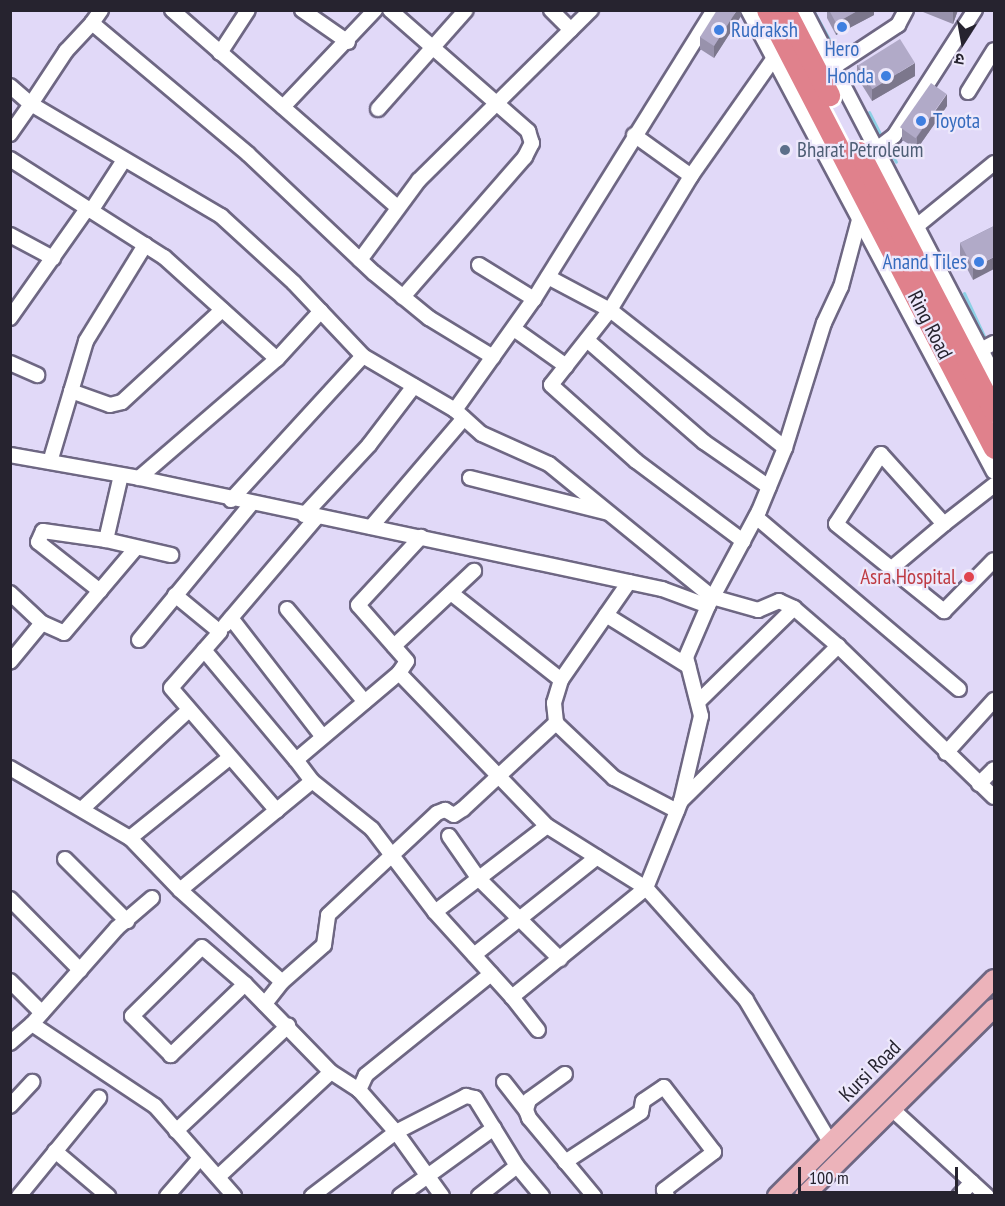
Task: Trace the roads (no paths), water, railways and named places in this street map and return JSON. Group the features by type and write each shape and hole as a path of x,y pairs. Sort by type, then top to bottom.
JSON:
{"highway":[{"name":"Ring Road","path":"767,10 994,448"},
{"name":"Ring Road","path":"785,10 994,411"}],"main road":[{"name":"Kursi Road","path":"777,1196 994,979"},
{"name":"Kursi Road","path":"804,1196 994,1008"},
{"path":"877,1095 892,1109"}],"street":[{"path":"10,134 66,51 101,10"},
{"path":"172,10 398,208"},
{"path":"220,53 248,10"},
{"path":"302,10 348,42"},
{"path":"283,107 314,72 348,42 375,10"},
{"path":"390,10 495,105 528,131 532,143 525,157 403,297"},
{"path":"378,109 433,50 466,10"},
{"path":"551,10 571,30"},
{"path":"360,260 419,180 591,10"},
{"path":"371,527 460,414 493,357 534,299 634,135 714,10"},
{"path":"748,10 860,216 994,472"},
{"path":"804,10 841,63 885,144 920,223 994,375"},
{"path":"841,63 898,26 906,10"},
{"path":"885,144 975,10"},
{"path":"92,23 248,153 360,260 403,297 429,318 493,357"},
{"path":"968,92 994,50"},
{"path":"743,541 636,461 551,385 610,310 691,176 774,58"},
{"path":"10,86 31,104 221,216 321,311 363,356 460,414 482,434 549,464 610,513 710,601"},
{"path":"634,135 691,176"},
{"path":"10,159 145,245 277,359"},
{"path":"12,312 124,160"},
{"path":"920,223 994,163"},
{"path":"512,998 646,888 679,806 701,716 686,657 710,601 769,487 784,448 824,323 841,287 860,216"},
{"path":"10,235 52,258"},
{"path":"50,462 86,341 145,245"},
{"path":"479,265 534,299"},
{"path":"548,277 610,310 784,448"},
{"path":"71,391 110,405 122,402 222,310"},
{"path":"139,478 277,359 321,311"},
{"path":"514,329 566,366"},
{"path":"587,340 704,442 769,487"},
{"path":"940,369 994,343"},
{"path":"231,500 363,356"},
{"path":"10,363 37,375"},
{"path":"277,811 171,688 220,632 369,446 414,386"},
{"path":"944,524 881,454 836,524 893,567 944,611 994,560"},
{"path":"10,455 121,474 231,500 422,537 710,601 758,610 779,601 794,608 838,646 994,797"},
{"path":"106,540 121,474"},
{"path":"470,478 610,513"},
{"path":"893,567 994,485"},
{"path":"139,640 251,504"},
{"path":"756,516 959,688"},
{"path":"100,591 38,542 43,531 106,540 171,555"},
{"path":"296,760 399,673 407,661 358,605 422,537"},
{"path":"10,593 42,623 64,633 136,548"},
{"path":"394,646 474,571"},
{"path":"628,582 561,680 554,703 555,723 614,778 679,806"},
{"path":"451,593 561,680"},
{"path":"175,595 220,632"},
{"path":"698,702 794,608"},
{"path":"287,609 365,702"},
{"path":"606,615 688,666"},
{"path":"231,618 323,737"},
{"path":"10,662 42,623"},
{"path":"679,806 838,646"},
{"path":"204,650 312,781 372,829 435,912 538,1030"},
{"path":"399,673 547,826 646,888 746,1000 830,1142"},
{"path":"946,753 994,700"},
{"path":"83,808 189,710"},
{"path":"265,1004 282,982 324,945 328,915 393,857 437,813 445,810 454,814 499,776 555,723"},
{"path":"130,837 229,758"},
{"path":"10,768 130,837 180,891 282,982"},
{"path":"979,784 994,770"},
{"path":"180,891 312,781"},
{"path":"435,912 547,826"},
{"path":"448,836 479,879 560,958"},
{"path":"474,955 597,857"},
{"path":"65,859 127,921"},
{"path":"10,1043 32,1024 117,928 152,898"},
{"path":"10,899 80,970"},
{"path":"245,984 171,1055 132,1016 202,947 245,984 331,1072 358,1090 396,1132 442,1196"},
{"path":"358,1090 366,1076 491,974"},
{"path":"10,981 42,1013"},
{"path":"32,1024 155,1106 234,1196"},
{"path":"176,1131 288,1026"},
{"path":"218,1177 331,1072"},
{"path":"526,1110 529,1100 565,1074"},
{"path":"10,1106 32,1082"},
{"path":"504,1082 594,1196"},
{"path":"565,1162 640,1112 643,1101 664,1087 714,1152 664,1190 667,1196"},
{"path":"312,1196 396,1132 466,1096 475,1098 517,1166 542,1196"},
{"path":"18,1196 99,1098"},
{"path":"892,1109 987,1196"},
{"path":"400,1196 494,1128"},
{"path":"55,1151 99,1193"},
{"path":"166,1196 200,1158"},
{"path":"479,1196 517,1166"},
{"path":"959,1196 972,1182"}],"waterway":[{"path":"813,10 840,59"},
{"path":"843,65 848,74"},
{"path":"869,112 883,139"},
{"path":"887,145 896,162"},
{"path":"964,293 985,338"}],"place":[{"name":"Hero","path":"842,27"},
{"name":"Rudraksh","path":"719,30"},
{"name":"Honda","path":"886,76"},
{"name":"Toyota","path":"921,121"},
{"name":"Bharat Petroleum","path":"785,150"},
{"name":"Anand Tiles","path":"979,262"},
{"name":"Asra Hospital","path":"969,577"}]}
